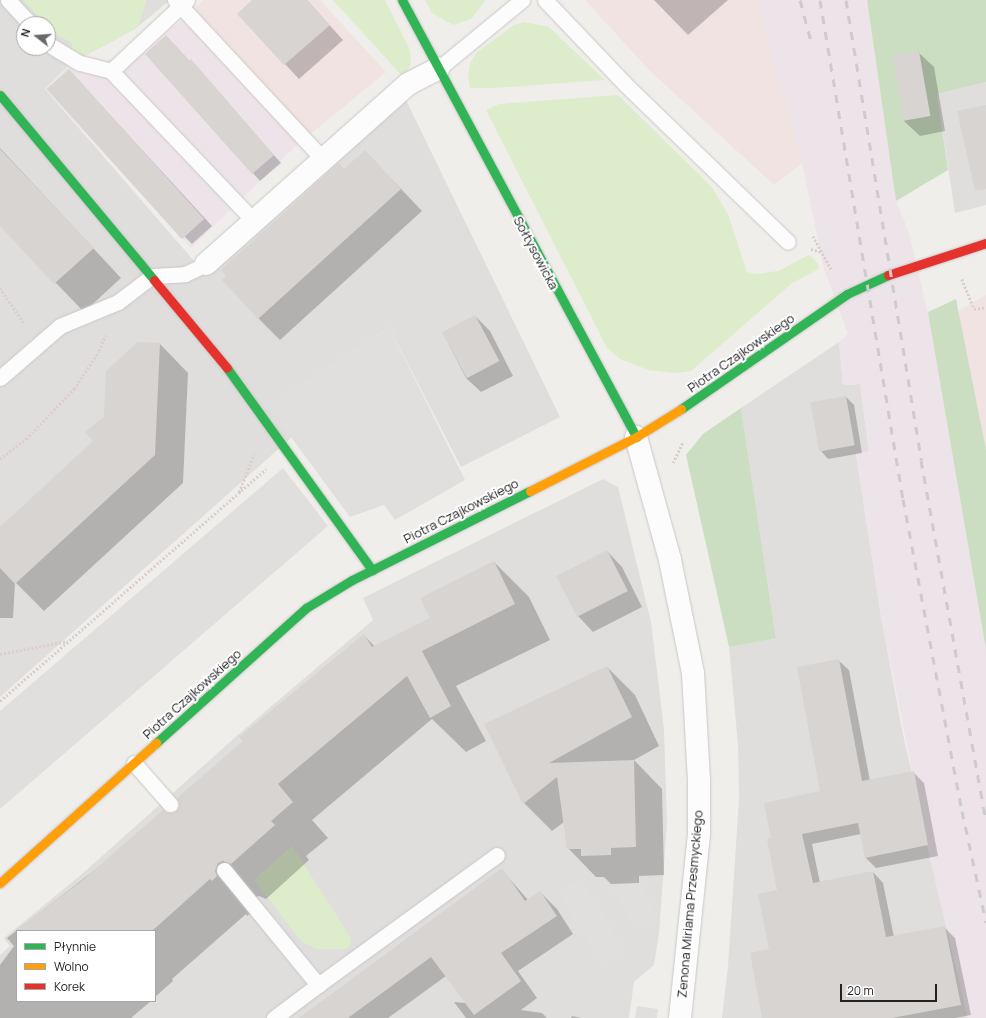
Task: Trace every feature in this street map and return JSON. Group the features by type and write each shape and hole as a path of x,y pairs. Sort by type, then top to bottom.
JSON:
{"street":[{"name":"Sołtysowicka","path":"402,0 636,437"},
{"path":"206,264 408,84 438,69"},
{"path":"0,96 219,357 367,560 372,570"},
{"name":"Piotra Czajkowskiego","path":"0,883 306,608 372,570 636,437 689,404 847,294 898,270 986,243"},
{"name":"Zenona Miriama Przesmyckiego","path":"636,437 670,560 693,673 700,779 699,834 680,1018"}],"lane":[{"path":"8,0 23,16"},
{"path":"438,69 522,0"},
{"path":"544,0 624,82 788,242"},
{"path":"111,72 181,2 324,159"},
{"path":"56,49 80,63 111,72 254,221"},
{"path":"0,378 60,326 118,302 152,276 185,274 206,264"},
{"path":"134,763 170,804"},
{"path":"274,1018 318,984 497,855"},
{"path":"224,870 318,984"}],"path":[{"path":"960,274 974,309 986,307"},
{"path":"0,288 39,344"},
{"path":"0,459 26,439 74,389 99,351 118,302"},
{"path":"239,492 266,423"},
{"path":"673,471 676,454 684,440"},
{"path":"0,701 287,451"},
{"path":"0,654 69,641"}],"shaded area":[{"path":"0,0 170,0 135,29 70,64 45,89 207,276 406,100 560,417 461,467 389,327 270,407 292,437 0,697"},
{"path":"204,0 320,0 386,72 296,146 181,21"},
{"path":"585,0 758,0 802,163 774,185 650,71"},
{"path":"758,0 867,0 896,201 909,233 933,334 986,630 986,1018 968,1018 929,855 881,616 856,453 869,451 860,384 843,385 839,342 848,334 824,269 802,163"},
{"path":"181,21 296,146 191,248 45,89 68,66 140,55"},
{"path":"986,82 986,205 955,213 937,94"},
{"path":"986,295 986,630 936,323"},
{"path":"389,327 465,480 395,520 384,505 350,517 269,407"},
{"path":"839,342 843,385 860,384 869,452 856,454 881,616 902,730 968,1018 722,1018 728,966 739,799 738,745 729,647 776,637 741,408"},
{"path":"283,468 328,526 0,809 0,711"},
{"path":"603,479 618,487 651,622 664,729 667,824 659,933 654,965 634,982 629,1018 0,1018 0,955 10,946 4,938 82,874 240,733 373,620 363,598"},
{"path":"635,875 659,917 636,930 612,888"},
{"path":"578,880 588,890 625,952 603,965 560,893"},
{"path":"637,1006 658,1009 657,1018 635,1018"}],"green space":[{"path":"23,0 146,0 138,27 70,64 72,43 56,34 56,16 38,16"},
{"path":"333,0 385,0 410,50 411,64 404,78"},
{"path":"425,0 486,0 471,19 453,25 432,13"},
{"path":"867,0 986,0 986,82 937,94 948,170 896,201"},
{"path":"524,22 549,27 605,80 494,88 470,88 468,75 470,63 477,52 514,25"},
{"path":"618,95 711,186 728,214 747,272 757,274 778,271 809,255 818,263 819,269 792,283 691,371 675,373 648,370 620,359 607,348 486,110 499,104"},
{"path":"956,299 986,450 986,649 928,312"},
{"path":"741,408 776,638 729,647 686,455 703,434"},
{"path":"292,846 351,938 351,944 346,949 316,949 302,942 254,880"}],"building":[{"path":"252,0 307,0 330,25 284,65 237,14"},
{"path":"166,35 189,61 191,59 274,155 252,174 145,54"},
{"path":"919,51 930,116 904,121 892,56"},
{"path":"69,69 204,219 182,239 47,89"},
{"path":"986,105 986,189 975,190 957,111"},
{"path":"0,149 94,248 54,284 0,226"},
{"path":"365,150 401,189 258,319 222,280 226,276 221,270 339,163 344,169"},
{"path":"475,315 499,361 467,378 442,332"},
{"path":"138,342 160,343 155,455 15,584 0,568 0,527 93,441 85,432 104,417 106,371"},
{"path":"846,396 855,445 819,451 811,402"},
{"path":"607,550 628,591 577,617 556,576"},
{"path":"494,561 515,604 422,651 451,706 430,718 407,676 278,784 293,802 271,821 275,825 231,864 223,861 218,863 215,871 217,876 212,881 210,879 153,930 16,930 84,879 163,810 168,813 176,811 179,806 177,798 243,741 239,737 364,634 372,647 430,618 420,598"},
{"path":"839,659 862,781 914,771 928,845 865,858 858,823 802,834 813,883 873,871 886,937 945,926 961,1005 892,1018 762,1018 750,953 769,949 758,894 777,890 767,839 771,838 764,803 820,791 797,667"},
{"path":"607,666 632,717 549,763 634,760 636,847 611,848 611,855 581,856 581,849 567,849 557,777 523,804 484,724"},
{"path":"502,868 525,901 540,891 557,916 501,953 521,981 474,1015 431,957 348,1018 299,1018"}],"railway":[{"path":"800,0 811,41"},
{"path":"820,0 903,499 962,811 986,922"},
{"path":"846,0 921,460 986,822"}],"traffic: fast":[{"path":"402,0 636,437"},
{"path":"0,95 154,280"},
{"path":"681,409 847,294 888,275"},
{"path":"227,368 372,570"},
{"path":"156,743 306,608 352,580 530,491"}],"traffic: slow":[{"path":"530,491 636,437 681,409"},
{"path":"0,883 156,743"}],"traffic: jam":[{"path":"888,275 986,243"},
{"path":"154,280 227,368"}]}
